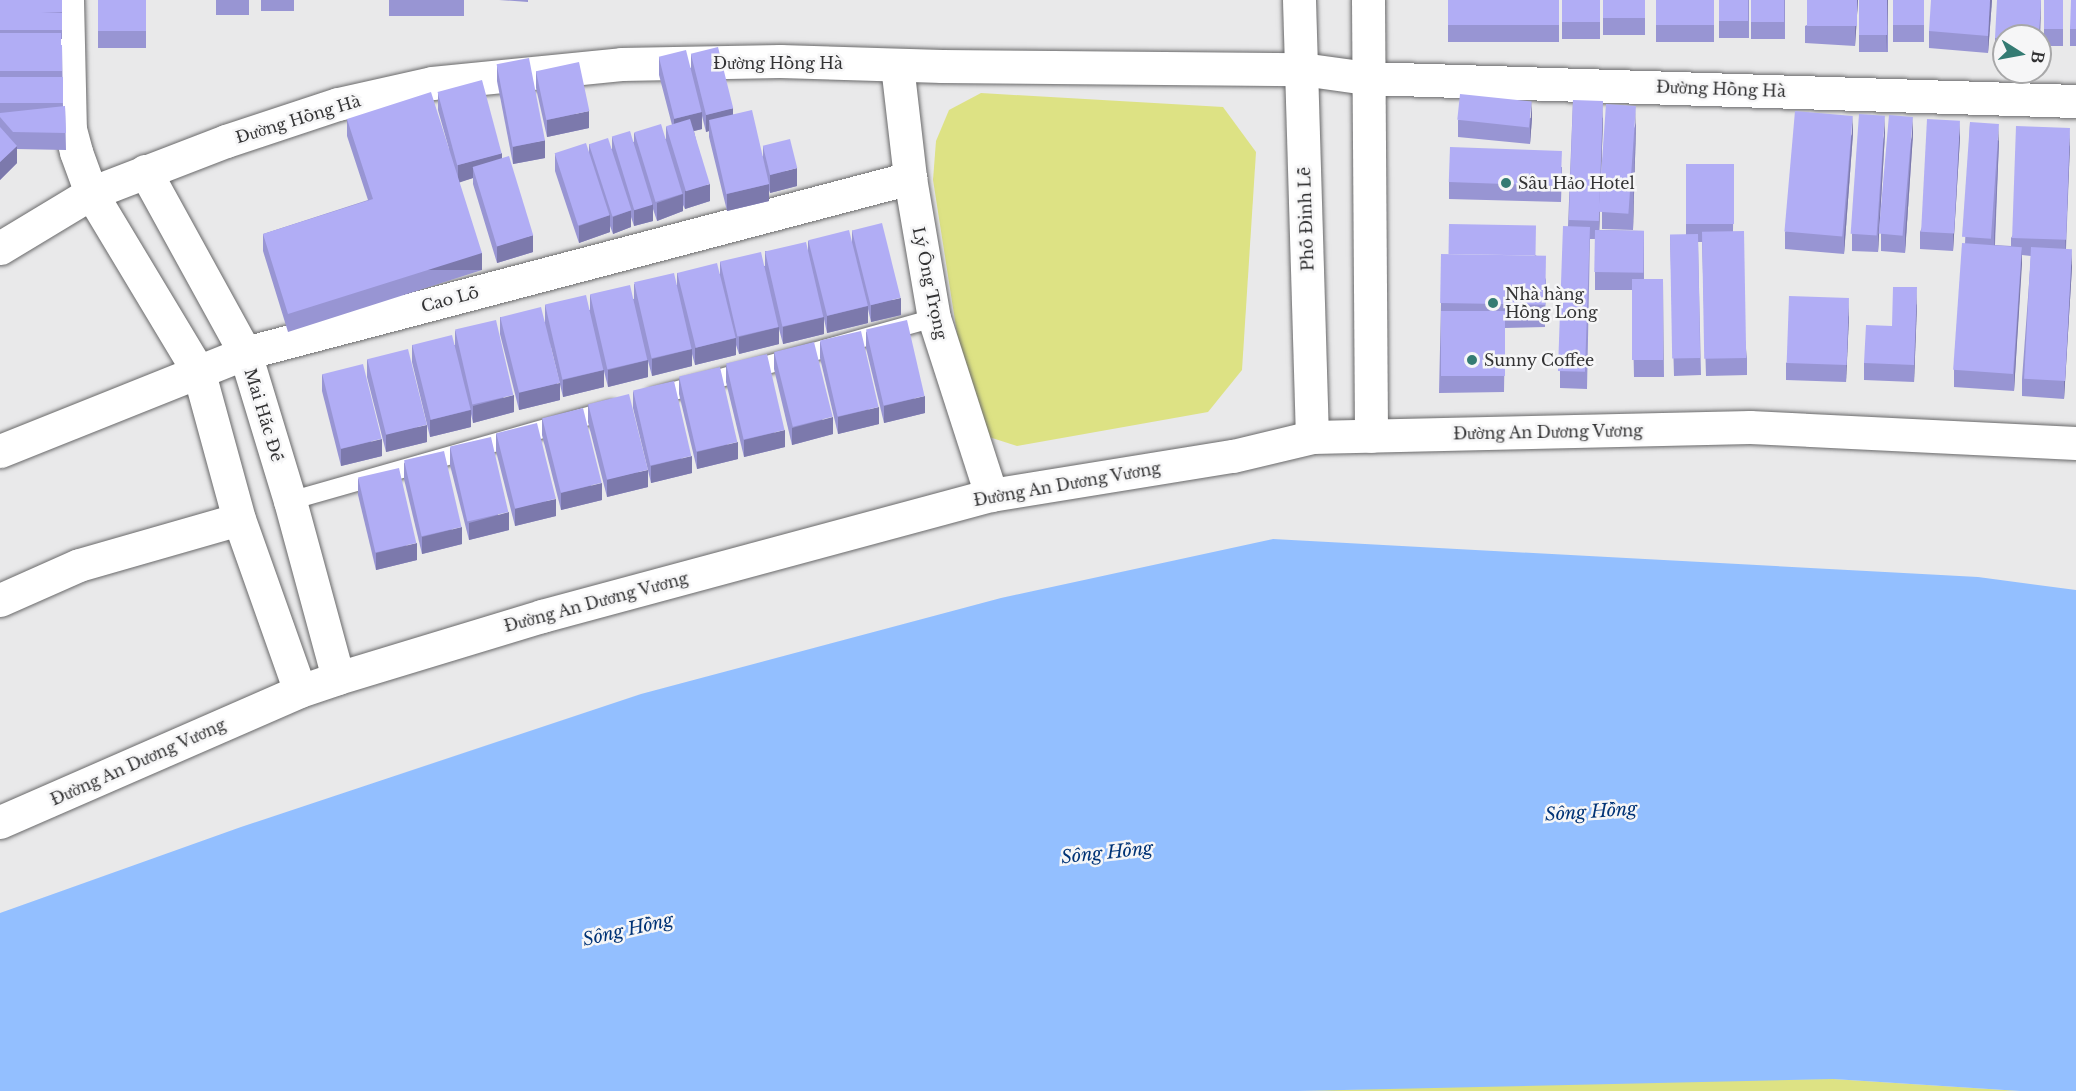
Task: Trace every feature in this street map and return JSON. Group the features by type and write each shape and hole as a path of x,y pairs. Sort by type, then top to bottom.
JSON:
{"street":[{"path":"67,0 70,129 91,193 199,373 239,519 300,691"},
{"name":"Phố Đinh Lễ","path":"1299,0 1312,437"},
{"path":"1368,0 1371,436"},
{"name":"Đường Hồng Hà","path":"0,248 91,193 146,171 338,104 432,83 621,64 780,61 897,65 1302,69 1367,78 2076,101"},
{"name":"Lý Ông Trọng","path":"897,65 910,178 934,318 991,495"},
{"name":"Mai Hắc Đế","path":"146,171 245,353 291,501 338,678"},
{"name":"Cao Lỗ","path":"0,452 245,353 910,178"},
{"name":"Đường An Dương Vương","path":"0,822 300,691 338,678 542,616 991,495 1233,456 1312,437 1750,428 2076,443"},
{"path":"0,600 79,565 239,519"}],"lane":[{"path":"291,501 934,318"}],"green space":[{"path":"981,93 1223,107 1256,152 1242,370 1208,412 1017,446 989,437 969,410 933,180 936,141 949,110"},
{"path":"1833,1079 2020,1091 1298,1091 1647,1081"}],"water":[{"name":"Sông Hồng","path":"1273,539 1978,577 2076,590 2076,1091 2020,1091 1833,1079 1298,1091 0,1091 0,913 241,827 641,694 1001,598"}],"building":[{"path":"0,0 62,0 62,12 0,15"},
{"path":"98,0 146,0 146,31 98,31"},
{"path":"1448,0 1559,0 1559,25 1448,25"},
{"path":"1562,0 1600,0 1600,22 1562,22"},
{"path":"1603,0 1645,0 1645,18 1603,18"},
{"path":"1656,0 1714,0 1714,25 1656,25"},
{"path":"1719,0 1748,0 1748,21 1719,21"},
{"path":"1751,0 1784,0 1784,22 1751,22"},
{"path":"1807,0 1857,0 1857,26 1807,26"},
{"path":"1859,0 1887,0 1887,35 1859,35"},
{"path":"1893,0 1924,0 1924,25 1893,25"},
{"path":"1931,0 1990,0 1988,36 1929,31"},
{"path":"1997,0 2041,0 2040,24 1996,24"},
{"path":"2044,0 2063,0 2063,29 2052,29 2052,24 2044,24"},
{"path":"2071,0 2076,0 2076,29 2070,29"},
{"path":"0,13 62,13 62,30 0,30"},
{"path":"0,33 61,33 61,45 0,45"},
{"path":"0,45 62,45 62,71 0,71"},
{"path":"718,47 733,108 706,115 691,54"},
{"path":"686,50 701,112 674,119 659,57"},
{"path":"529,58 545,140 513,147 497,64"},
{"path":"579,62 589,111 546,120 536,71"},
{"path":"0,77 63,77 63,103 0,103"},
{"path":"482,80 502,153 457,165 438,92"},
{"path":"431,92 482,253 288,314 263,234 373,199 347,119"},
{"path":"1460,94 1532,102 1529,127 1457,120"},
{"path":"1573,100 1603,101 1599,221 1569,220"},
{"path":"1606,104 1636,106 1628,214 1598,212"},
{"path":"65,106 66,133 13,132 0,117 0,113"},
{"path":"752,110 769,184 726,194 709,120"},
{"path":"1795,111 1853,116 1842,237 1784,232"},
{"path":"1859,114 1885,116 1877,236 1851,234"},
{"path":"1889,115 1913,117 1903,236 1879,234"},
{"path":"690,119 710,184 686,191 666,126"},
{"path":"1927,119 1960,121 1954,234 1921,232"},
{"path":"1970,122 1999,124 1991,239 1962,237"},
{"path":"661,124 682,194 656,202 634,132"},
{"path":"2016,126 2070,128 2066,240 2012,238"},
{"path":"0,127 17,146 0,162"},
{"path":"630,131 653,205 634,210 612,137"},
{"path":"608,138 631,210 612,216 589,144"},
{"path":"790,139 797,168 770,175 763,146"},
{"path":"586,143 609,215 578,225 555,153"},
{"path":"1450,147 1562,151 1561,186 1449,182"},
{"path":"509,156 533,235 497,246 473,167"},
{"path":"1686,164 1734,164 1734,224 1686,224"},
{"path":"882,223 901,298 871,305 852,230"},
{"path":"1449,224 1536,226 1535,256 1448,254"},
{"path":"1563,226 1590,227 1585,372 1558,371"},
{"path":"849,230 868,306 827,316 808,240"},
{"path":"1595,230 1644,231 1643,273 1594,272"},
{"path":"1744,231 1746,358 1704,359 1702,232"},
{"path":"1670,234 1698,234 1700,358 1672,358"},
{"path":"806,242 823,317 782,326 765,251"},
{"path":"1962,243 2022,247 2013,374 1953,370"},
{"path":"2031,247 2072,249 2065,381 2024,379"},
{"path":"761,252 778,327 737,336 720,261"},
{"path":"1441,254 1546,256 1545,305 1440,303"},
{"path":"717,263 736,338 696,348 677,273"},
{"path":"674,273 692,349 652,358 634,282"},
{"path":"1632,279 1663,279 1663,360 1632,360"},
{"path":"630,285 647,360 607,369 590,294"},
{"path":"1893,287 1917,287 1914,365 1864,363 1866,325 1892,326"},
{"path":"586,295 603,370 562,379 545,304"},
{"path":"1789,296 1849,298 1847,365 1787,363"},
{"path":"541,307 560,383 519,393 500,317"},
{"name":"Sunny Coffee","path":"1441,311 1505,311 1505,376 1441,376"},
{"path":"496,320 513,395 472,404 455,329"},
{"path":"907,320 925,396 884,405 866,329"},
{"path":"861,331 879,407 838,416 820,340"},
{"path":"452,335 471,410 431,420 412,345"},
{"path":"814,342 833,417 793,427 774,352"},
{"path":"408,349 427,425 386,435 367,359"},
{"path":"767,354 785,430 744,439 726,363"},
{"path":"363,364 382,439 341,449 322,374"},
{"path":"720,367 737,442 696,451 679,376"},
{"path":"674,381 691,456 650,465 633,390"},
{"path":"629,394 648,470 607,480 588,404"},
{"path":"583,408 602,483 561,493 542,418"},
{"path":"537,423 556,499 515,509 496,433"},
{"path":"491,437 508,512 467,521 450,446"},
{"path":"444,451 462,527 422,536 404,460"},
{"path":"399,468 416,543 375,552 358,477"}],"place":[{"name":"Sâu Hảo Hotel","path":"1506,183"},
{"name":"Nhà hàng Hồng Long","path":"1493,303"},
{"name":"Sunny Coffee","path":"1472,360"}]}
